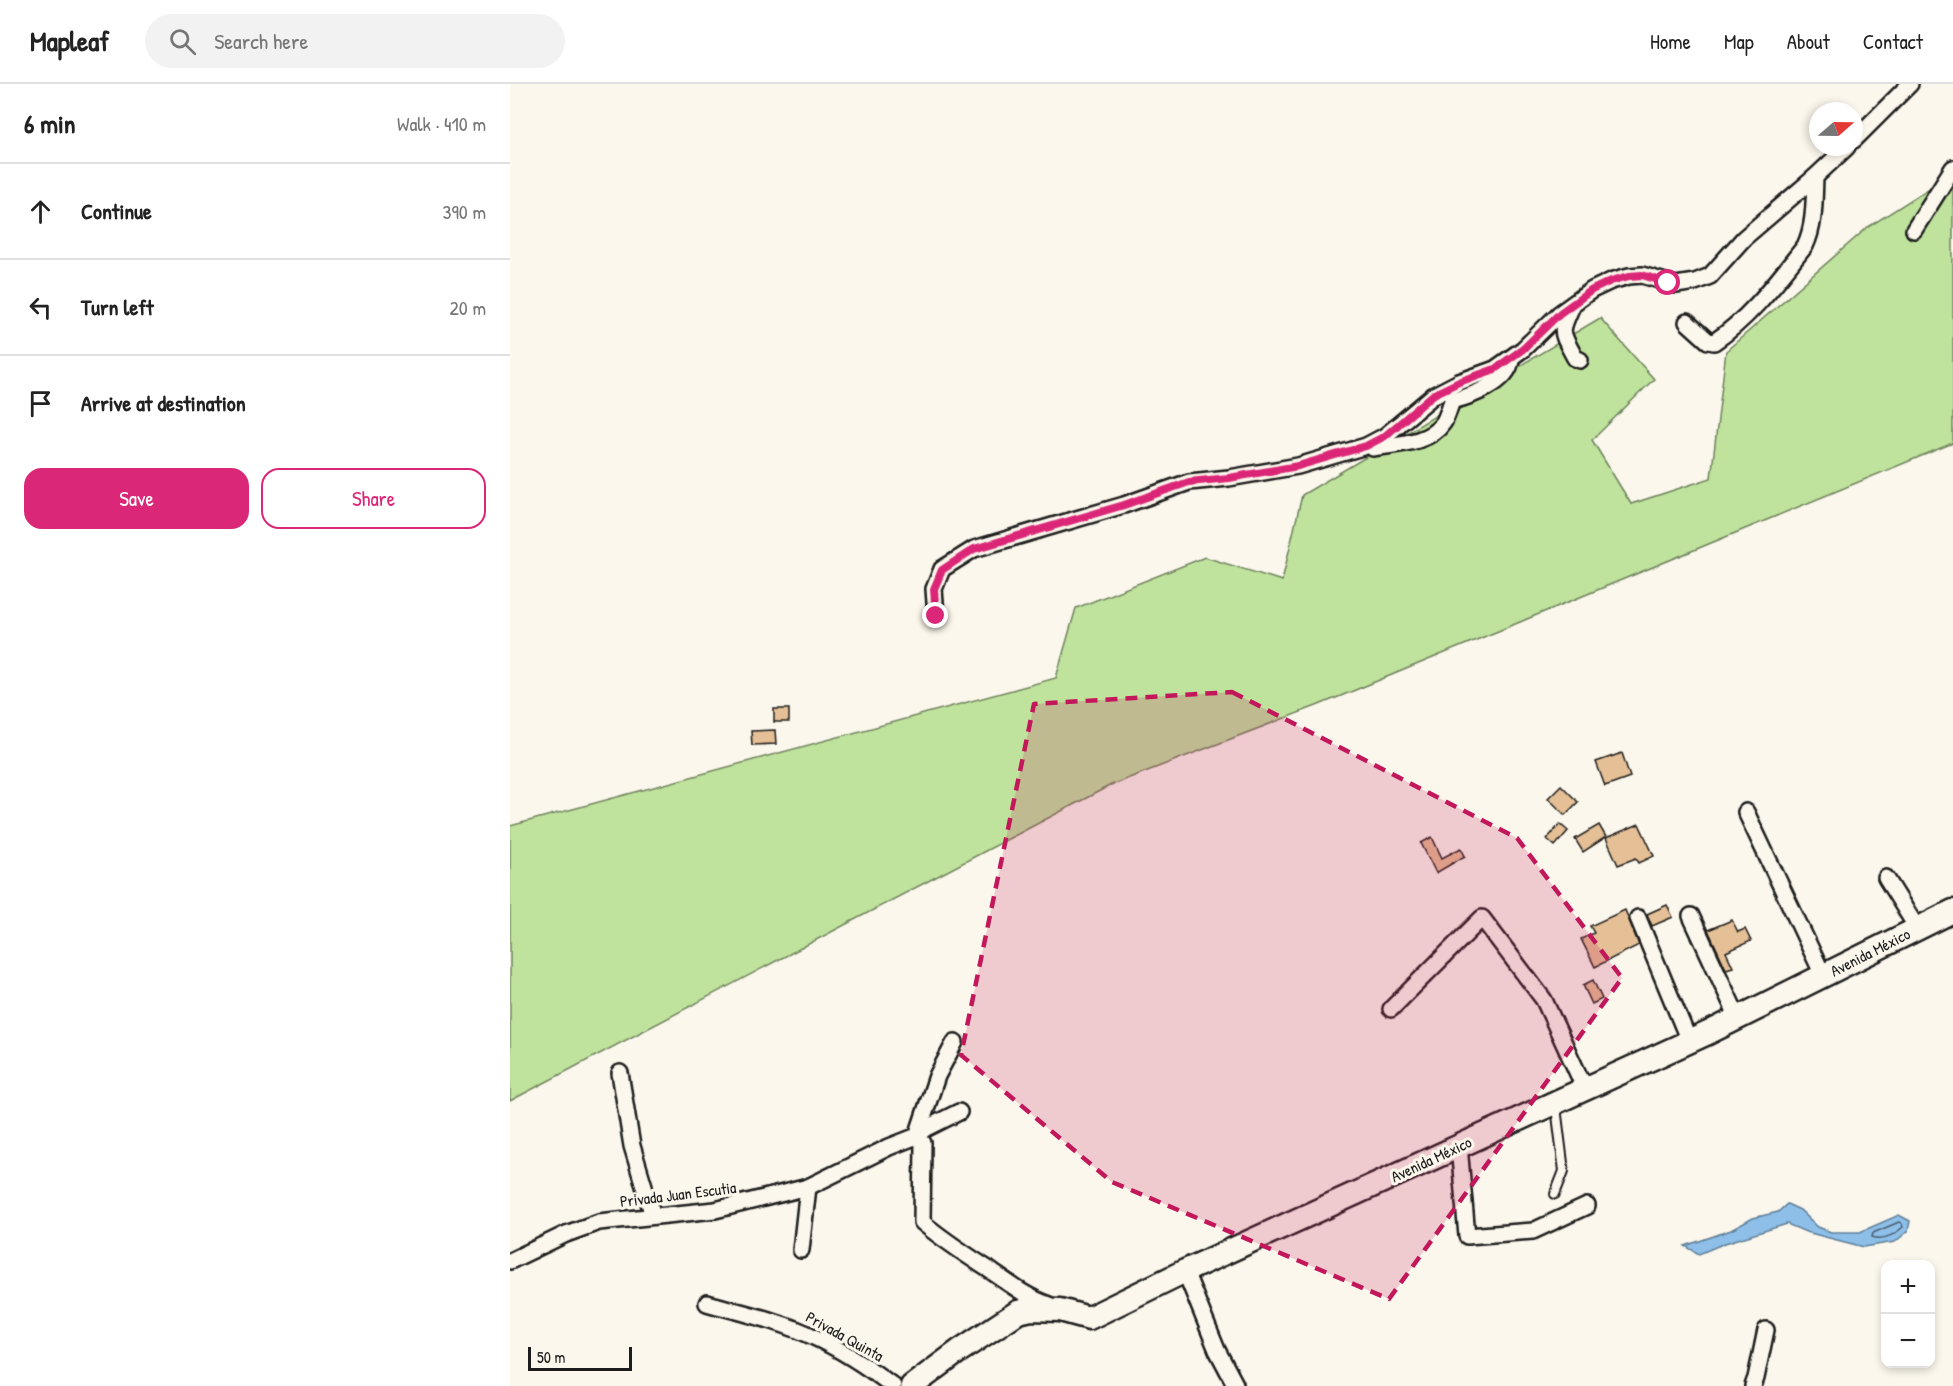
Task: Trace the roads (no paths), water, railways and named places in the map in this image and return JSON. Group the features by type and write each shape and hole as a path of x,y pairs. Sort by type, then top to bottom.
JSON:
{"main road":[{"name":"Avenida México","path":"912,1386 958,1351 1018,1312 1031,1309 1060,1310 1089,1318 1185,1271 1738,1018 1953,911"}],"street":[{"path":"1863,131 1910,84"},
{"path":"936,616 934,589 942,570 974,549 1124,505 1189,482 1229,478 1298,466 1357,449 1385,436 1434,394 1495,369 1523,349 1575,301 1611,281 1642,275 1676,285 1695,282 1710,276 1744,238 1837,156"},
{"path":"1914,230 1953,168"},
{"path":"1687,322 1708,341 1714,342 1737,324 1767,294 1809,239 1813,219 1815,177"},
{"path":"1575,301 1563,324 1562,332 1575,358 1580,360"},
{"path":"1357,449 1412,443 1436,431 1444,422 1452,401 1493,386 1510,366 1511,357"},
{"path":"1746,812 1823,975"},
{"path":"1886,878 1917,928"},
{"path":"1691,916 1738,1018"},
{"path":"1391,1009 1482,918 1544,1000 1585,1089"},
{"path":"1638,918 1689,1041"},
{"path":"955,1042 937,1076 917,1136 923,1143 922,1222 939,1236 1035,1300 1060,1310"},
{"path":"620,1073 632,1146 653,1216"},
{"name":"Privada Juan Escutia","path":"510,1261 566,1234 599,1222 715,1210 808,1187 879,1151 917,1136 927,1128 958,1112"},
{"path":"1459,1146 1467,1236 1533,1231 1587,1206"},
{"path":"801,1250 808,1187"},
{"path":"1185,1271 1217,1350 1235,1384"},
{"name":"Privada Quinta","path":"707,1303 782,1324 814,1337 875,1372 893,1386"},
{"path":"1753,1386 1766,1330"}],"lane":[{"path":"1555,1194 1564,1171 1556,1102"}],"water":[{"path":"1787,1204 1800,1210 1818,1227 1831,1232 1860,1232 1899,1215 1910,1221 1908,1231 1895,1242 1864,1247 1806,1232 1787,1224 1725,1243 1699,1254 1685,1246 1731,1230 1753,1218 1778,1212"}]}
